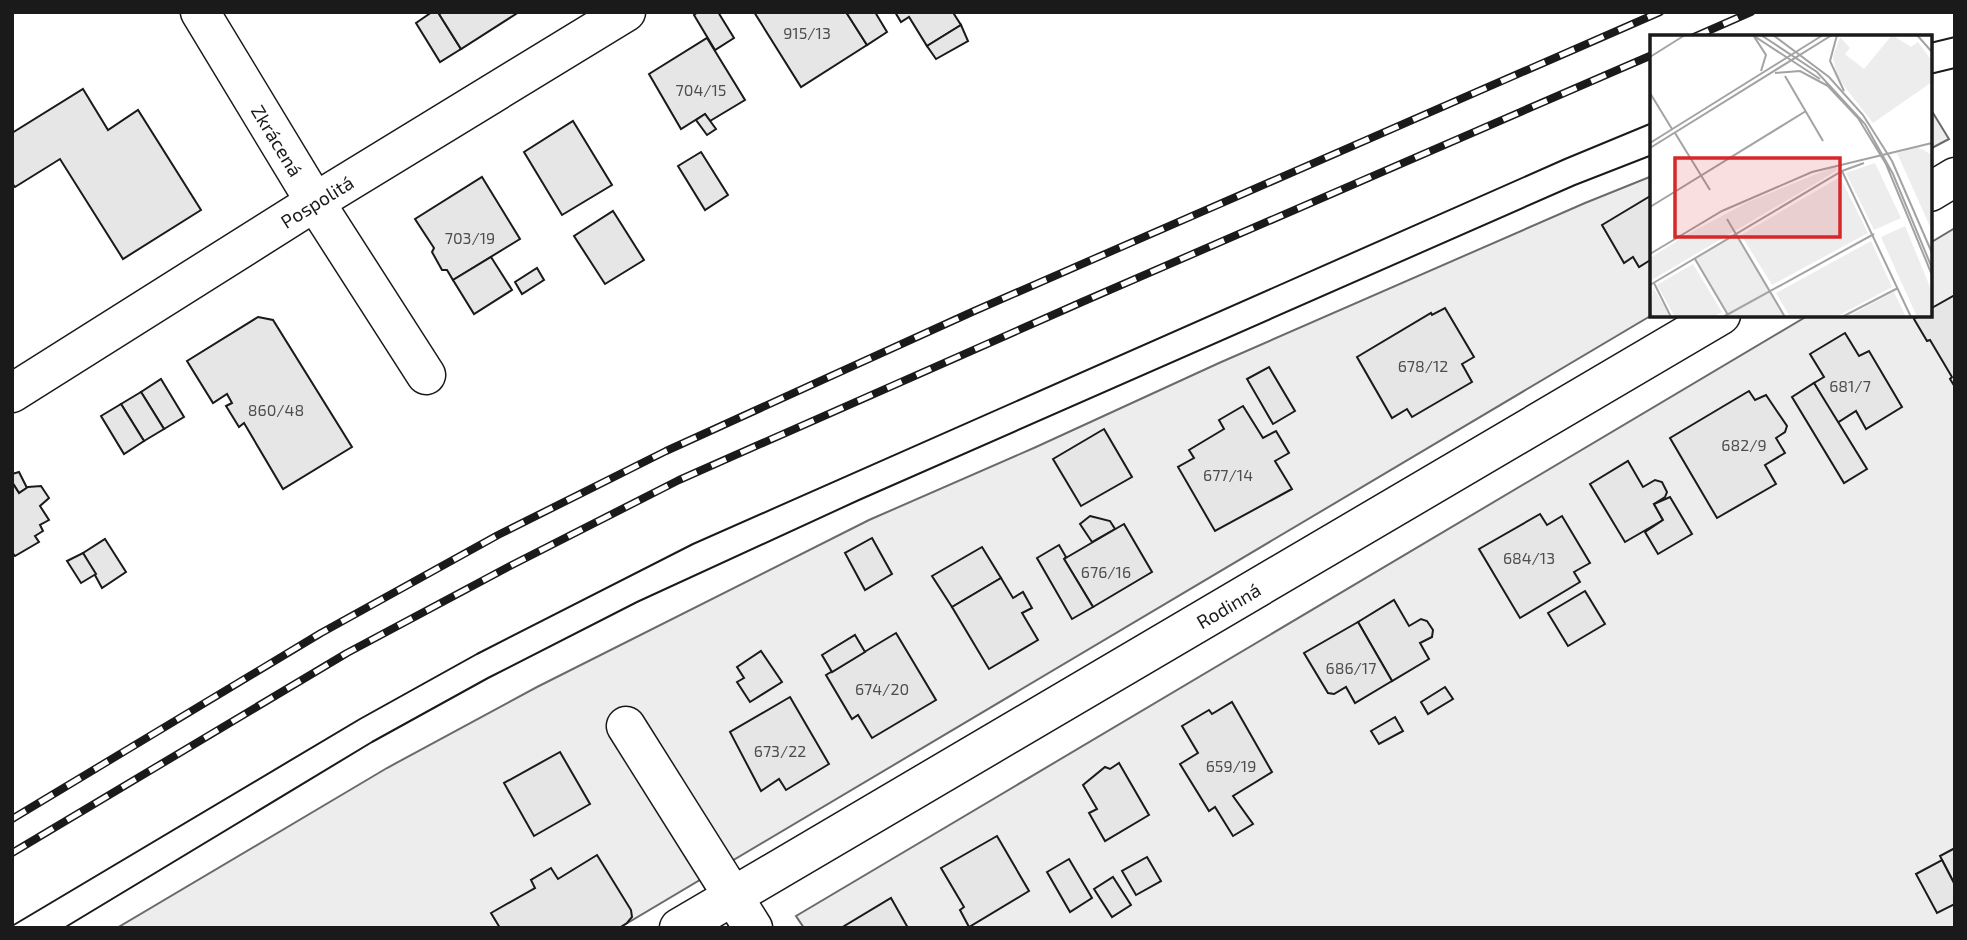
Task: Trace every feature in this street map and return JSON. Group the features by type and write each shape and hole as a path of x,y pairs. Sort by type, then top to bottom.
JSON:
{"street":[{"name":"Zkrácená","path":"200,12 426,375"},
{"name":"Pospolitá","path":"12,393 626,12"},
{"path":"1932,191 1955,177"},
{"name":"Rodinná","path":"680,928 1718,317"},
{"path":"626,726 753,928"}],"shaded area":[{"path":"1932,111 1949,139 1932,148"},
{"path":"1650,177 1650,316 619,928 117,928 387,768 537,687 869,520 1585,203"},
{"path":"1955,228 1955,928 804,928 796,916 1806,317 1932,317 1932,242"}],"building":[{"path":"432,12 443,12 439,14 461,49 440,62 416,23"},
{"path":"519,12 461,49 439,14"},
{"path":"698,12 718,12 734,38 715,50 694,15"},
{"path":"754,12 846,12 867,45 801,87"},
{"path":"846,12 875,12 887,32 867,45"},
{"path":"895,12 957,12 954,14 961,25 927,46 909,17 901,22"},
{"path":"961,25 968,41 936,59 927,46"},
{"path":"707,38 745,100 710,121 705,114 681,129 649,74"},
{"path":"83,89 108,130 138,110 201,210 123,259 60,159 15,187 12,183 12,133"},
{"path":"705,114 716,129 707,135 696,120"},
{"path":"573,121 612,185 562,215 524,152"},
{"path":"701,152 728,195 705,210 678,166"},
{"path":"482,177 520,239 453,280 447,270 442,270 432,252 434,248 415,219"},
{"path":"1650,196 1650,260 1639,267 1633,257 1624,263 1602,225"},
{"path":"613,211 644,260 605,284 574,236"},
{"path":"491,257 512,290 474,314 453,280"},
{"path":"537,268 544,280 522,294 515,282"},
{"path":"1955,295 1955,387 1930,340 1927,341 1914,319 1932,317 1932,308"},
{"path":"1445,308 1474,357 1462,364 1472,382 1412,417 1407,409 1392,418 1357,357 1431,313 1432,315"},
{"path":"258,317 273,320 352,447 283,489 244,423 239,427 226,406 232,403 227,394 213,403 187,361"},
{"path":"1845,333 1859,356 1869,351 1902,407 1866,429 1856,411 1837,423 1814,383 1824,377 1810,354"},
{"path":"1269,367 1295,411 1273,424 1247,379"},
{"path":"161,379 184,417 164,429 141,392"},
{"path":"1814,383 1867,469 1844,483 1792,397"},
{"path":"1749,391 1755,400 1766,395 1787,426 1785,432 1776,438 1785,453 1765,465 1776,484 1717,518 1670,438"},
{"path":"141,392 164,429 144,441 121,404"},
{"path":"121,404 144,441 124,454 101,416"},
{"path":"1243,406 1263,438 1276,431 1289,453 1275,461 1292,489 1215,531 1178,467 1194,458 1189,450 1224,429 1219,420"},
{"path":"1104,429 1132,477 1081,506 1053,459"},
{"path":"1628,461 1643,487 1655,480 1662,482 1667,492 1665,497 1654,504 1663,520 1625,542 1590,484"},
{"path":"19,472 27,488 19,493 12,482 12,474"},
{"path":"12,482 19,493 28,487 41,486 49,498 40,506 49,520 40,525 43,531 35,536 39,542 15,556 12,552"},
{"path":"1670,497 1692,534 1658,554 1645,532 1663,520 1654,504"},
{"path":"1540,514 1547,525 1562,516 1590,563 1574,572 1580,582 1520,618 1479,549"},
{"path":"1090,516 1110,521 1115,529 1092,542 1080,524"},
{"path":"1124,524 1152,572 1093,607 1064,559"},
{"path":"872,538 892,574 865,590 845,553"},
{"path":"105,539 126,572 102,588 83,553"},
{"path":"1059,545 1066,557 1064,559 1093,607 1072,619 1037,558"},
{"path":"982,547 1001,578 952,607 932,576"},
{"path":"83,553 96,574 81,583 67,561"},
{"path":"1001,578 1013,598 1023,592 1032,608 1022,613 1038,640 989,669 952,607"},
{"path":"1585,591 1605,624 1568,646 1548,613"},
{"path":"1394,600 1409,626 1421,619 1427,621 1433,630 1432,637 1420,643 1429,659 1392,681 1358,622"},
{"path":"1358,622 1392,681 1355,703 1346,687 1334,694 1328,693 1304,653"},
{"path":"896,633 936,700 872,738 858,715 852,719 826,675"},
{"path":"855,635 865,652 832,672 822,655"},
{"path":"761,651 782,682 750,702 737,682 744,678 737,667"},
{"path":"1445,687 1453,699 1428,714 1421,702"},
{"path":"790,697 829,764 786,790 779,779 761,791 730,732"},
{"path":"1232,702 1272,772 1233,796 1253,824 1233,836 1215,807 1209,811 1180,764 1198,753 1182,726 1209,710 1212,714"},
{"path":"1395,717 1403,731 1379,744 1371,731"},
{"path":"560,752 590,804 534,836 504,783"},
{"path":"1119,763 1149,815 1105,841 1089,813 1097,809 1083,785 1105,767 1110,769"},
{"path":"997,836 1029,891 969,927 960,910 964,907 941,868"},
{"path":"1955,848 1955,885 1940,856"},
{"path":"597,855 631,910 632,917 627,923 619,928 500,928 491,913 535,888 531,880 551,868 558,879"},
{"path":"1147,857 1161,881 1136,895 1122,871"},
{"path":"1069,859 1092,898 1070,912 1047,872"},
{"path":"1942,860 1955,885 1955,904 1937,913 1916,874"},
{"path":"1113,877 1131,905 1112,917 1094,889"},
{"path":"891,898 908,928 841,928"}],"tram line":[{"path":"1932,43 1955,37"},
{"path":"1932,74 1955,68"},
{"path":"12,926 360,719 477,654 693,544 1650,124"},
{"path":"64,928 372,742 488,678 637,602 859,500 1575,185 1650,156"}],"railway":[{"path":"12,819 321,633 498,535 666,451 972,312 1660,12"},
{"path":"1699,35 1751,12"},
{"path":"12,853 347,653 679,480 1650,56"}]}
